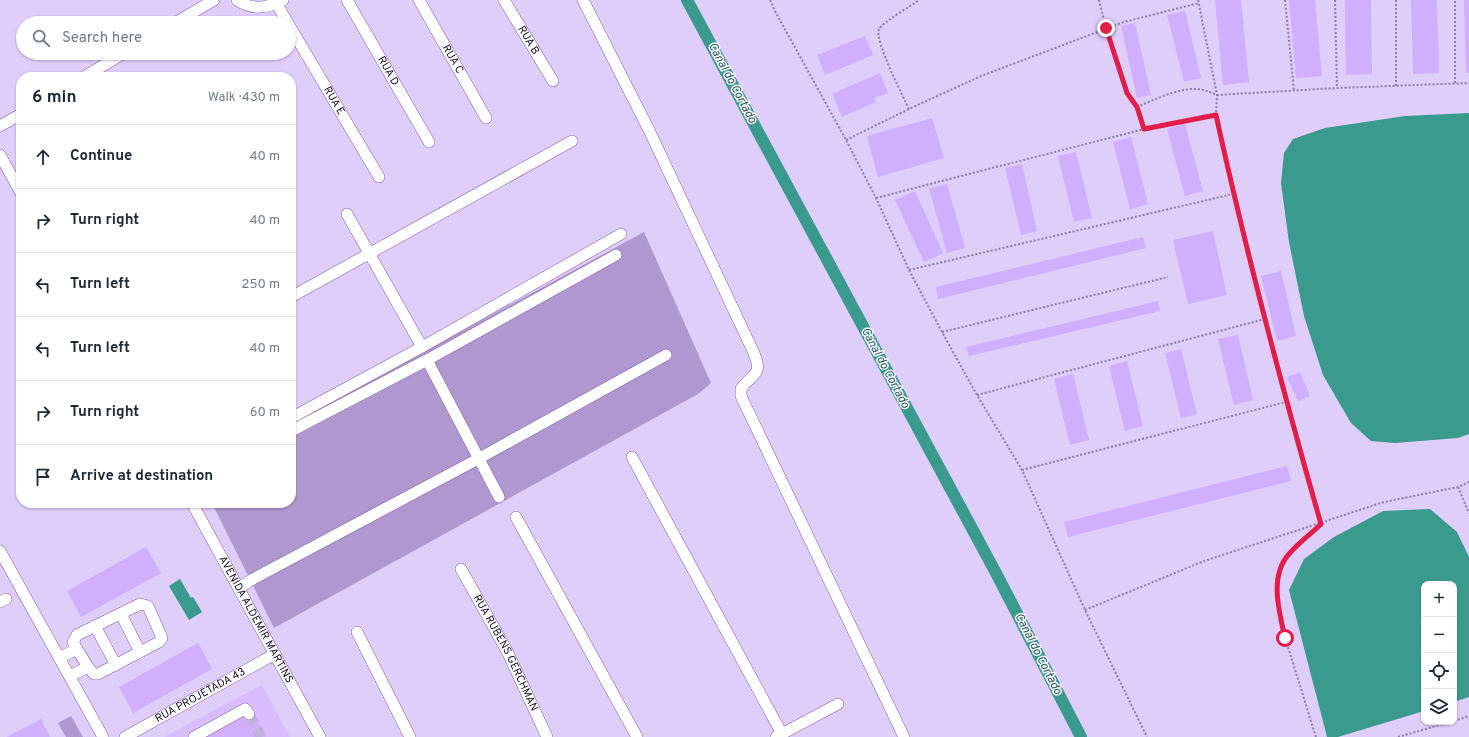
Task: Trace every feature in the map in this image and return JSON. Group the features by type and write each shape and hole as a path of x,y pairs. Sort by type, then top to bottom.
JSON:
{"street":[{"path":"187,16 214,0"},
{"path":"237,0 244,5 254,8 265,7 280,2"},
{"name":"RUA D","path":"347,0 429,142"},
{"name":"RUA C","path":"419,0 486,118"},
{"name":"RUA B","path":"504,0 553,81"},
{"path":"582,0 649,130 758,362 758,369 754,376 740,389 740,396 904,737"},
{"name":"RUA E","path":"280,2 285,16"},
{"name":"RUA E","path":"296,37 379,177"},
{"path":"92,72 112,60"},
{"path":"0,126 16,117"},
{"path":"296,294 572,141"},
{"path":"0,155 16,184"},
{"path":"347,214 422,347"},
{"path":"296,415 422,347 621,234"},
{"path":"296,428 427,360 616,255"},
{"path":"239,588 666,355"},
{"path":"427,360 499,497"},
{"path":"632,457 779,735 838,704"},
{"name":"AVENIDA ALDEMIR MARTINS","path":"195,508 276,654 320,737"},
{"path":"516,517 637,737"},
{"path":"0,551 103,737"},
{"name":"RUA RUBENS GERCHMAN","path":"461,569 507,651 547,737"},
{"path":"140,604 148,606 162,638 159,642 98,674 94,674 73,642 77,635 121,614 140,604"},
{"path":"121,614 140,652"},
{"path":"95,626 116,664"},
{"path":"357,632 410,737"},
{"path":"60,658 77,649"},
{"name":"RUA PROJETADA 43","path":"126,737 276,654"},
{"path":"70,676 88,667"},
{"path":"194,737 244,709 249,714"}],"path":[{"path":"770,0 846,140 876,198 909,270 942,332 977,395 1022,470 1085,610 1147,737"},
{"path":"909,109 882,49 878,36 879,28 919,0"},
{"path":"1099,0 1106,28 1127,93 1137,107 1144,129"},
{"path":"1285,0 1294,90"},
{"path":"1335,0 1337,88"},
{"path":"1396,0 1396,86"},
{"path":"1455,0 1455,83"},
{"path":"846,140 981,76 1106,28 1198,1 1217,95 1216,115 1233,194 1286,402 1321,524"},
{"path":"1137,107 1183,90 1196,89 1208,91 1217,95 1294,90 1469,83"},
{"path":"876,198 1144,129 1216,115"},
{"path":"909,270 1233,194"},
{"path":"942,332 1168,277"},
{"path":"977,395 1264,319"},
{"path":"1022,470 1286,402"},
{"path":"1085,610 1204,561 1321,524 1384,502 1458,486 1469,482"},
{"path":"1458,486 1469,513"},
{"path":"1316,737 1285,638 1279,609 1277,587 1281,568 1288,554 1321,524"},
{"path":"1457,720 1469,716"},
{"path":"1398,737 1440,725"}],"shaded area":[{"path":"1469,113 1469,434 1458,438 1395,443 1371,441 1351,423 1323,375 1304,316 1289,242 1281,183 1284,153 1293,139 1325,128 1405,116"},
{"path":"644,232 711,383 698,394 274,628 214,508 296,508 296,421"},
{"path":"1430,509 1457,532 1469,557 1469,697 1457,701 1457,581 1421,581 1421,712 1338,737 1327,737 1289,590 1304,559 1334,537 1383,511"},
{"path":"180,579 191,598 193,597 202,612 189,620 169,586"},
{"path":"262,685 290,737 164,737"},
{"path":"71,716 83,737 66,737 58,723"}],"building":[{"path":"1215,0 1241,0 1249,82 1223,85"},
{"path":"1289,0 1315,0 1322,76 1296,78"},
{"path":"1345,0 1371,0 1372,74 1346,75"},
{"path":"1411,0 1437,0 1439,73 1413,74"},
{"path":"1464,0 1469,0 1469,73 1466,73"},
{"path":"1185,11 1201,78 1184,82 1167,15"},
{"path":"1135,23 1151,95 1137,98 1121,26"},
{"path":"865,36 873,55 825,75 817,55"},
{"path":"880,73 888,93 874,98 876,102 842,117 832,94"},
{"path":"932,118 944,158 878,177 867,136"},
{"path":"1185,124 1203,191 1185,196 1167,129"},
{"path":"1131,137 1148,204 1130,209 1113,142"},
{"path":"1076,152 1092,218 1074,222 1058,156"},
{"path":"1022,164 1037,231 1021,235 1005,168"},
{"path":"947,184 965,248 947,253 929,188"},
{"path":"915,191 943,253 924,262 895,200"},
{"path":"1213,231 1227,295 1188,304 1173,240"},
{"path":"1143,237 1146,248 938,299 936,287"},
{"path":"1281,271 1296,336 1277,341 1261,276"},
{"path":"1158,301 1160,311 969,356 966,347"},
{"path":"1238,335 1253,400 1234,405 1218,339"},
{"path":"1181,349 1197,414 1181,418 1165,353"},
{"path":"1127,361 1143,426 1125,431 1109,366"},
{"path":"1300,372 1310,396 1298,401 1287,377"},
{"path":"1073,374 1089,440 1070,445 1054,379"},
{"path":"1287,466 1291,481 1068,537 1064,522"},
{"path":"146,547 161,573 81,617 67,591"},
{"path":"198,643 212,669 133,713 119,687"},
{"path":"253,712 266,737 205,737 249,714"},
{"path":"41,719 50,737 7,737"}],"waterway":[{"name":"Canal do Cortado","path":"687,0 996,573 1081,737"}],"tunnel":[{"path":"249,714 261,737"}],"route":[{"path":"1106,28 1127,93 1137,107 1144,129 1216,115 1233,194 1264,319 1321,524 1288,554 1281,568 1277,587 1279,609 1285,638"}]}
